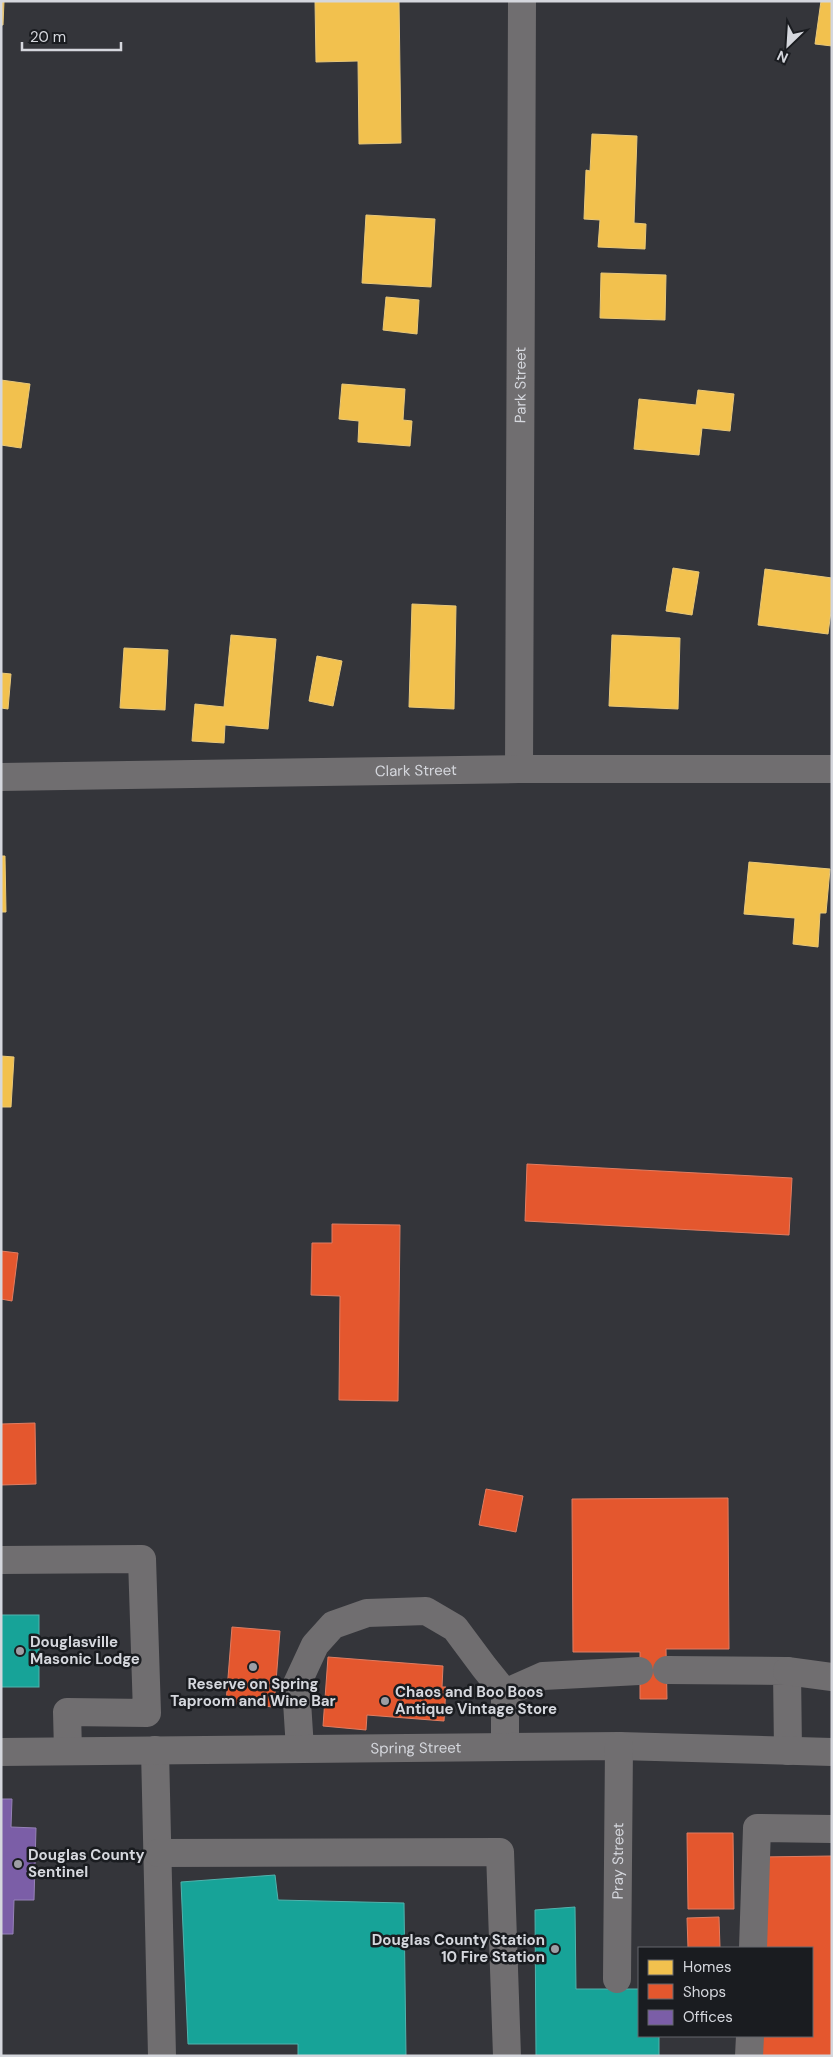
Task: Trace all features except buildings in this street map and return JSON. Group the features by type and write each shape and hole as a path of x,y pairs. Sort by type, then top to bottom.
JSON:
{"street":[{"name":"Park Street","path":"518,769 522,1"},
{"name":"Clark Street","path":"1,777 518,769 832,769"},
{"path":"1,1560 142,1559 147,1713 66,1712 68,1752"},
{"path":"300,1749 296,1686 315,1645 333,1624 368,1613 426,1611 455,1628 505,1693 504,1746"},
{"path":"666,1670 787,1671 832,1677"},
{"path":"505,1693 543,1676 640,1671"},
{"path":"787,1671 788,1751"},
{"name":"Spring Street","path":"1,1752 619,1746 832,1752"},
{"name":"Pray Street","path":"618,1979 619,1746"},
{"path":"155,1750 162,2056"},
{"path":"753,1947 757,1828 832,1829"},
{"path":"158,1853 500,1852 507,2056"},
{"path":"749,2056 750,2037"}],"place":[{"name":"Douglasville Masonic Lodge","path":"20,1651"},
{"name":"Reserve on Spring Taproom and Wine Bar","path":"253,1667"},
{"name":"Chaos and Boo Boos Antique Vintage Store","path":"385,1701"},
{"name":"Douglas County Sentinel","path":"18,1864"},
{"name":"Douglas County Station 10 Fire Station","path":"555,1949"}]}
